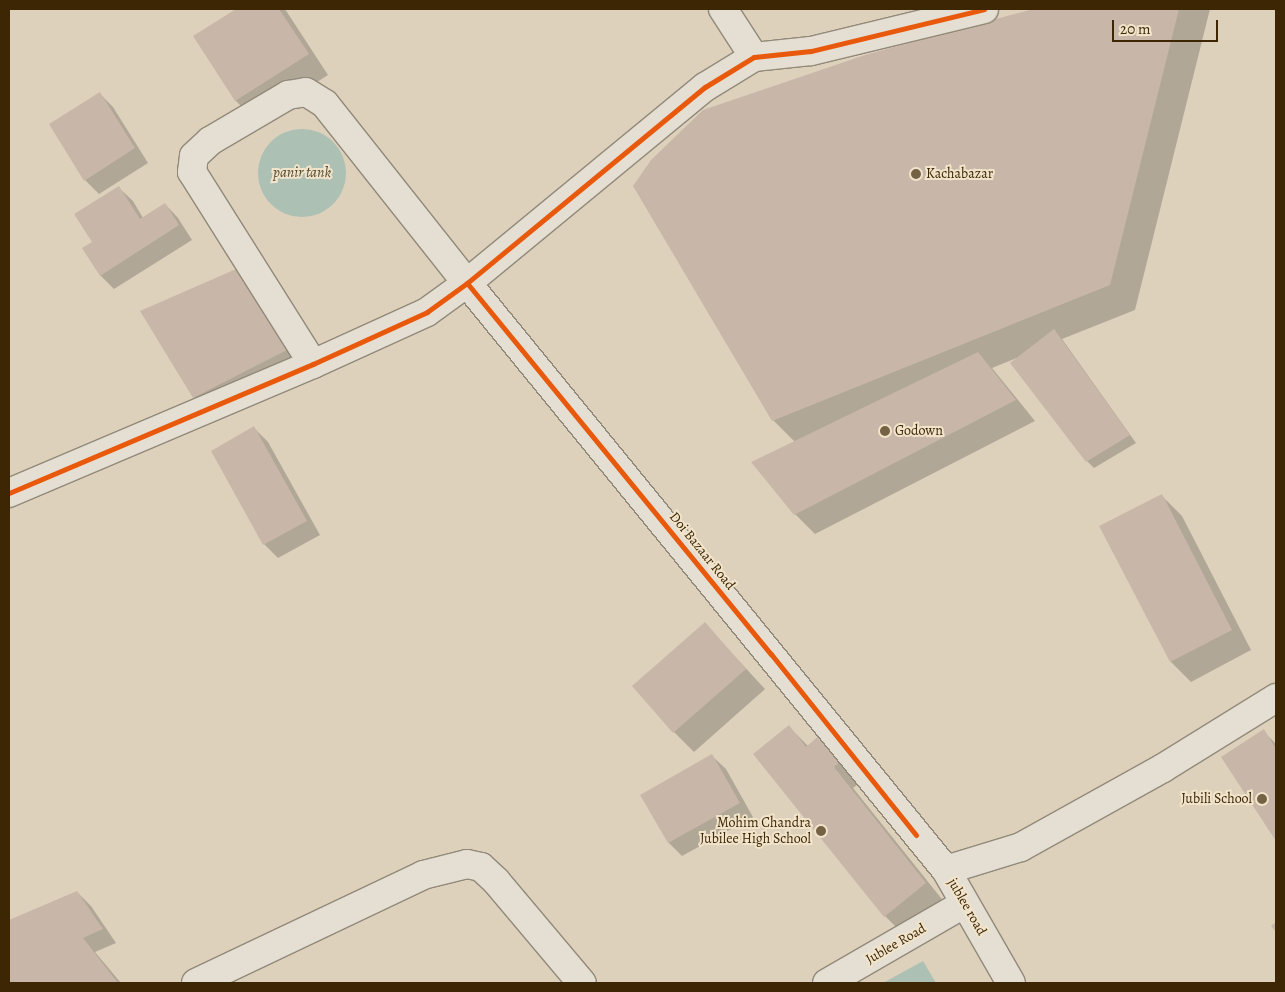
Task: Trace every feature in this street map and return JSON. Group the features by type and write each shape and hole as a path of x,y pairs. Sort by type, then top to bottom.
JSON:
{"street":[{"path":"723,9 754,58"},
{"path":"9,493 313,364 426,312 468,283 705,87 754,58 811,51 984,9"},
{"name":"Doi Bazaar Road","path":"313,364 192,172 194,156 210,141 288,95 306,92 325,104 468,283 772,654 916,835"},
{"path":"946,870 1021,847 1163,768 1276,698"},
{"name":"jublee road","path":"916,835 946,870 1011,983"},
{"path":"196,983 423,875 467,864 481,868 496,881 582,983"},
{"name":"Jublee Road","path":"827,983 964,904"}],"water":[{"name":"panir tank","path":"302,129 319,132 327,136 339,148 343,156 346,173 343,190 339,198 327,210 319,214 302,217 285,214 277,210 265,198 261,190 258,173 261,156 265,148 277,136 285,132"},
{"path":"923,961 936,983 883,983"}],"building":[{"path":"236,9 279,9 309,54 235,101 193,36"},
{"path":"1033,9 1179,9 1110,285 772,421 633,186 651,160 703,110 865,55"},
{"path":"100,92 135,148 84,181 49,124"},
{"path":"119,186 140,219 165,203 179,225 100,276 82,248 92,242 74,214"},
{"path":"243,266 289,349 193,398 140,311"},
{"path":"1054,329 1130,435 1086,462 1010,363"},
{"name":"Godown","path":"978,352 1016,400 794,515 751,462"},
{"path":"254,426 307,521 263,545 211,451"},
{"path":"1162,494 1232,630 1170,662 1099,526"},
{"path":"705,622 746,669 673,733 632,686"},
{"path":"789,725 806,747 822,733 843,759 834,767 926,883 884,917 753,754"},
{"name":"Jubili School","path":"1264,729 1276,749 1276,841 1221,757"},
{"path":"712,754 740,803 668,843 640,795"},
{"path":"77,891 103,929 83,938 118,983 9,983 9,920"},
{"path":"1276,922 1276,932 1271,926"}],"cycle path":[{"path":"9,493 313,364 427,312 467,283 705,87 754,57 811,51 984,9"},
{"path":"467,283 771,654 916,835"}],"place":[{"name":"Kachabazar","path":"916,174"},
{"name":"Godown","path":"885,431"},
{"name":"Jubili School","path":"1262,799"},
{"name":"Mohim Chandra Jubilee High School","path":"821,831"}]}
